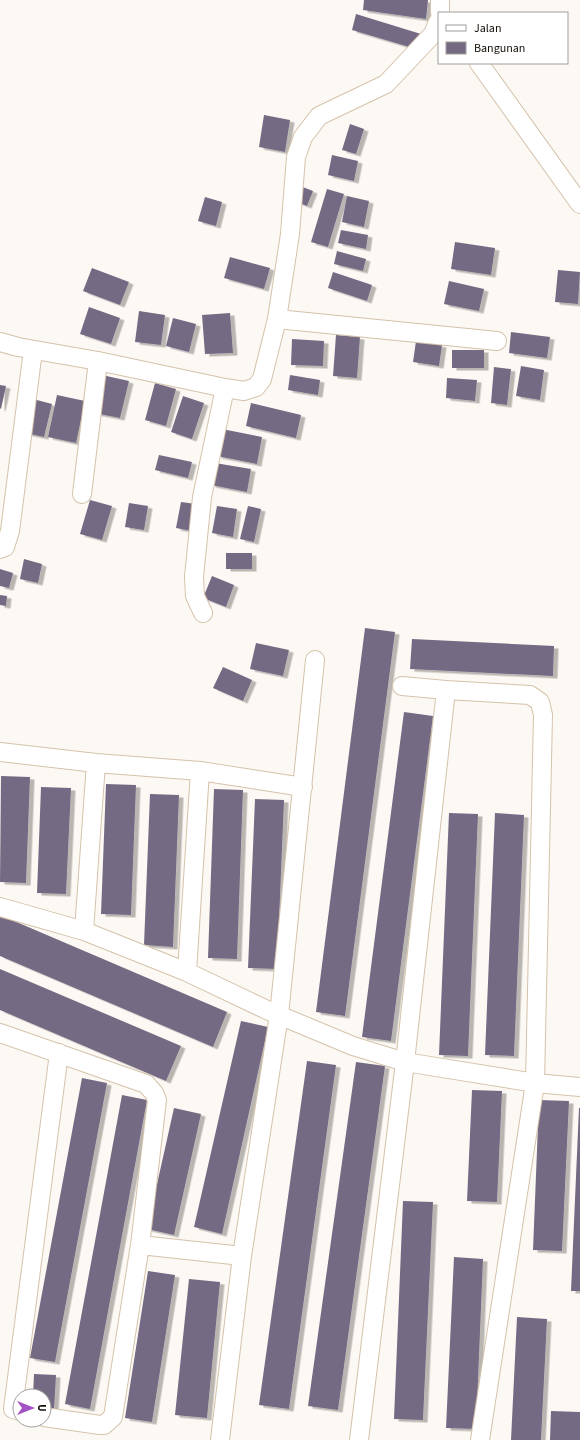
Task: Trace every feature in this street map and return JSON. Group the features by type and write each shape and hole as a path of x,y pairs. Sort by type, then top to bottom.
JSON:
{"street":[{"path":"439,12 440,0"},
{"path":"0,342 33,350 98,361 225,388 244,391 256,387 262,379 277,319 290,234 296,157 303,137 319,116 386,84 433,34 438,22"},
{"path":"480,64 580,204"},
{"path":"277,319 497,341"},
{"path":"0,549 5,547 10,531 33,350"},
{"path":"82,494 98,361"},
{"path":"203,613 195,596 194,577 202,497 225,388"},
{"path":"220,1440 242,1256 279,1015 315,660"},
{"path":"402,686 530,695 540,702 543,715 535,1083 480,1440"},
{"path":"359,1440 405,1062 446,690"},
{"path":"0,752 96,763 200,771 303,787"},
{"path":"84,931 96,763"},
{"path":"187,972 200,771"},
{"path":"0,907 84,931 187,972 279,1015 353,1046 405,1062 535,1083 580,1087"},
{"path":"0,1033 146,1084 154,1093 157,1100 140,1245 113,1417 104,1424 100,1425 52,1418"},
{"path":"16,1388 59,1053"},
{"path":"140,1245 242,1256"}],"building":[{"path":"364,0 428,0 426,19 363,10"},
{"path":"356,14 421,34 416,49 352,30"},
{"path":"264,115 290,120 285,152 259,147"},
{"path":"350,124 364,129 356,154 342,150"},
{"path":"332,155 358,161 354,181 328,175"},
{"path":"300,186 313,191 307,206 294,201"},
{"path":"327,189 344,194 328,247 311,242"},
{"path":"347,196 369,201 364,227 342,222"},
{"path":"205,197 222,202 216,226 198,221"},
{"path":"341,230 368,235 366,249 338,243"},
{"path":"455,242 495,248 491,275 451,269"},
{"path":"337,251 366,259 363,271 334,264"},
{"path":"230,257 270,268 264,289 224,278"},
{"path":"92,268 129,282 120,305 83,291"},
{"path":"558,270 580,272 578,304 555,302"},
{"path":"333,272 372,285 367,301 328,288"},
{"path":"449,281 484,289 479,311 444,304"},
{"path":"89,307 120,318 111,344 80,334"},
{"path":"139,311 165,315 161,345 135,342"},
{"path":"230,313 233,353 205,354 202,315"},
{"path":"173,318 196,324 189,352 166,346"},
{"path":"511,332 550,337 547,358 509,353"},
{"path":"336,335 360,337 357,378 333,376"},
{"path":"292,339 324,341 323,366 291,365"},
{"path":"416,341 442,345 439,366 413,362"},
{"path":"452,350 484,350 484,368 452,368"},
{"path":"521,366 544,370 540,400 516,396"},
{"path":"494,367 511,369 507,405 491,403"},
{"path":"102,375 129,381 120,418 94,413"},
{"path":"290,375 320,380 318,395 288,390"},
{"path":"447,378 477,380 475,401 446,398"},
{"path":"155,383 176,389 166,426 145,420"},
{"path":"0,385 6,386 1,409 0,408"},
{"path":"57,395 85,401 76,443 48,437"},
{"path":"183,396 204,403 192,439 171,432"},
{"path":"33,399 52,404 44,437 25,433"},
{"path":"251,403 301,415 296,438 246,426"},
{"path":"222,429 262,437 257,464 217,456"},
{"path":"159,455 192,462 188,478 155,470"},
{"path":"215,463 251,469 247,492 211,485"},
{"path":"90,500 112,506 102,540 80,534"},
{"path":"181,502 196,504 192,531 176,528"},
{"path":"129,503 148,506 144,530 125,527"},
{"path":"217,506 237,509 233,537 212,533"},
{"path":"248,506 261,509 254,542 240,539"},
{"path":"226,553 252,553 252,569 226,569"},
{"path":"24,559 42,564 38,583 20,579"},
{"path":"0,569 13,573 9,588 0,586"},
{"path":"212,576 234,585 226,607 203,598"},
{"path":"0,595 7,596 6,606 0,605"},
{"path":"365,628 395,632 345,1016 316,1012"},
{"path":"412,639 554,646 553,676 410,669"},
{"path":"256,643 289,650 283,676 250,669"},
{"path":"223,667 252,680 243,701 213,688"},
{"path":"404,712 433,716 391,1041 362,1037"},
{"path":"1,776 30,777 26,883 0,882"},
{"path":"106,784 136,785 131,915 101,914"},
{"path":"41,787 71,788 66,894 37,893"},
{"path":"214,789 243,790 237,959 208,958"},
{"path":"150,794 179,795 173,947 144,945"},
{"path":"255,799 284,800 277,969 248,968"},
{"path":"449,813 478,814 468,1056 439,1055"},
{"path":"495,813 524,815 514,1056 485,1055"},
{"path":"0,915 227,1012 213,1047 0,956"},
{"path":"0,969 181,1046 166,1081 0,1010"},
{"path":"241,1021 268,1027 222,1234 194,1227"},
{"path":"307,1061 336,1065 289,1409 259,1405"},
{"path":"356,1062 385,1066 338,1410 308,1406"},
{"path":"82,1078 107,1083 55,1362 30,1358"},
{"path":"472,1090 502,1091 497,1202 467,1201"},
{"path":"122,1095 147,1100 90,1409 65,1404"},
{"path":"539,1100 569,1101 562,1251 533,1250"},
{"path":"174,1108 201,1114 174,1235 147,1229"},
{"path":"579,1108 580,1291 571,1291"},
{"path":"403,1201 433,1202 423,1420 394,1419"},
{"path":"454,1257 483,1259 476,1429 446,1428"},
{"path":"148,1271 175,1275 152,1422 125,1418"},
{"path":"189,1279 220,1282 207,1418 175,1415"},
{"path":"517,1317 547,1319 541,1440 511,1440"},
{"path":"34,1374 56,1375 54,1410 52,1410 52,1388 33,1388"},
{"path":"551,1411 580,1412 580,1440 550,1440"}]}
